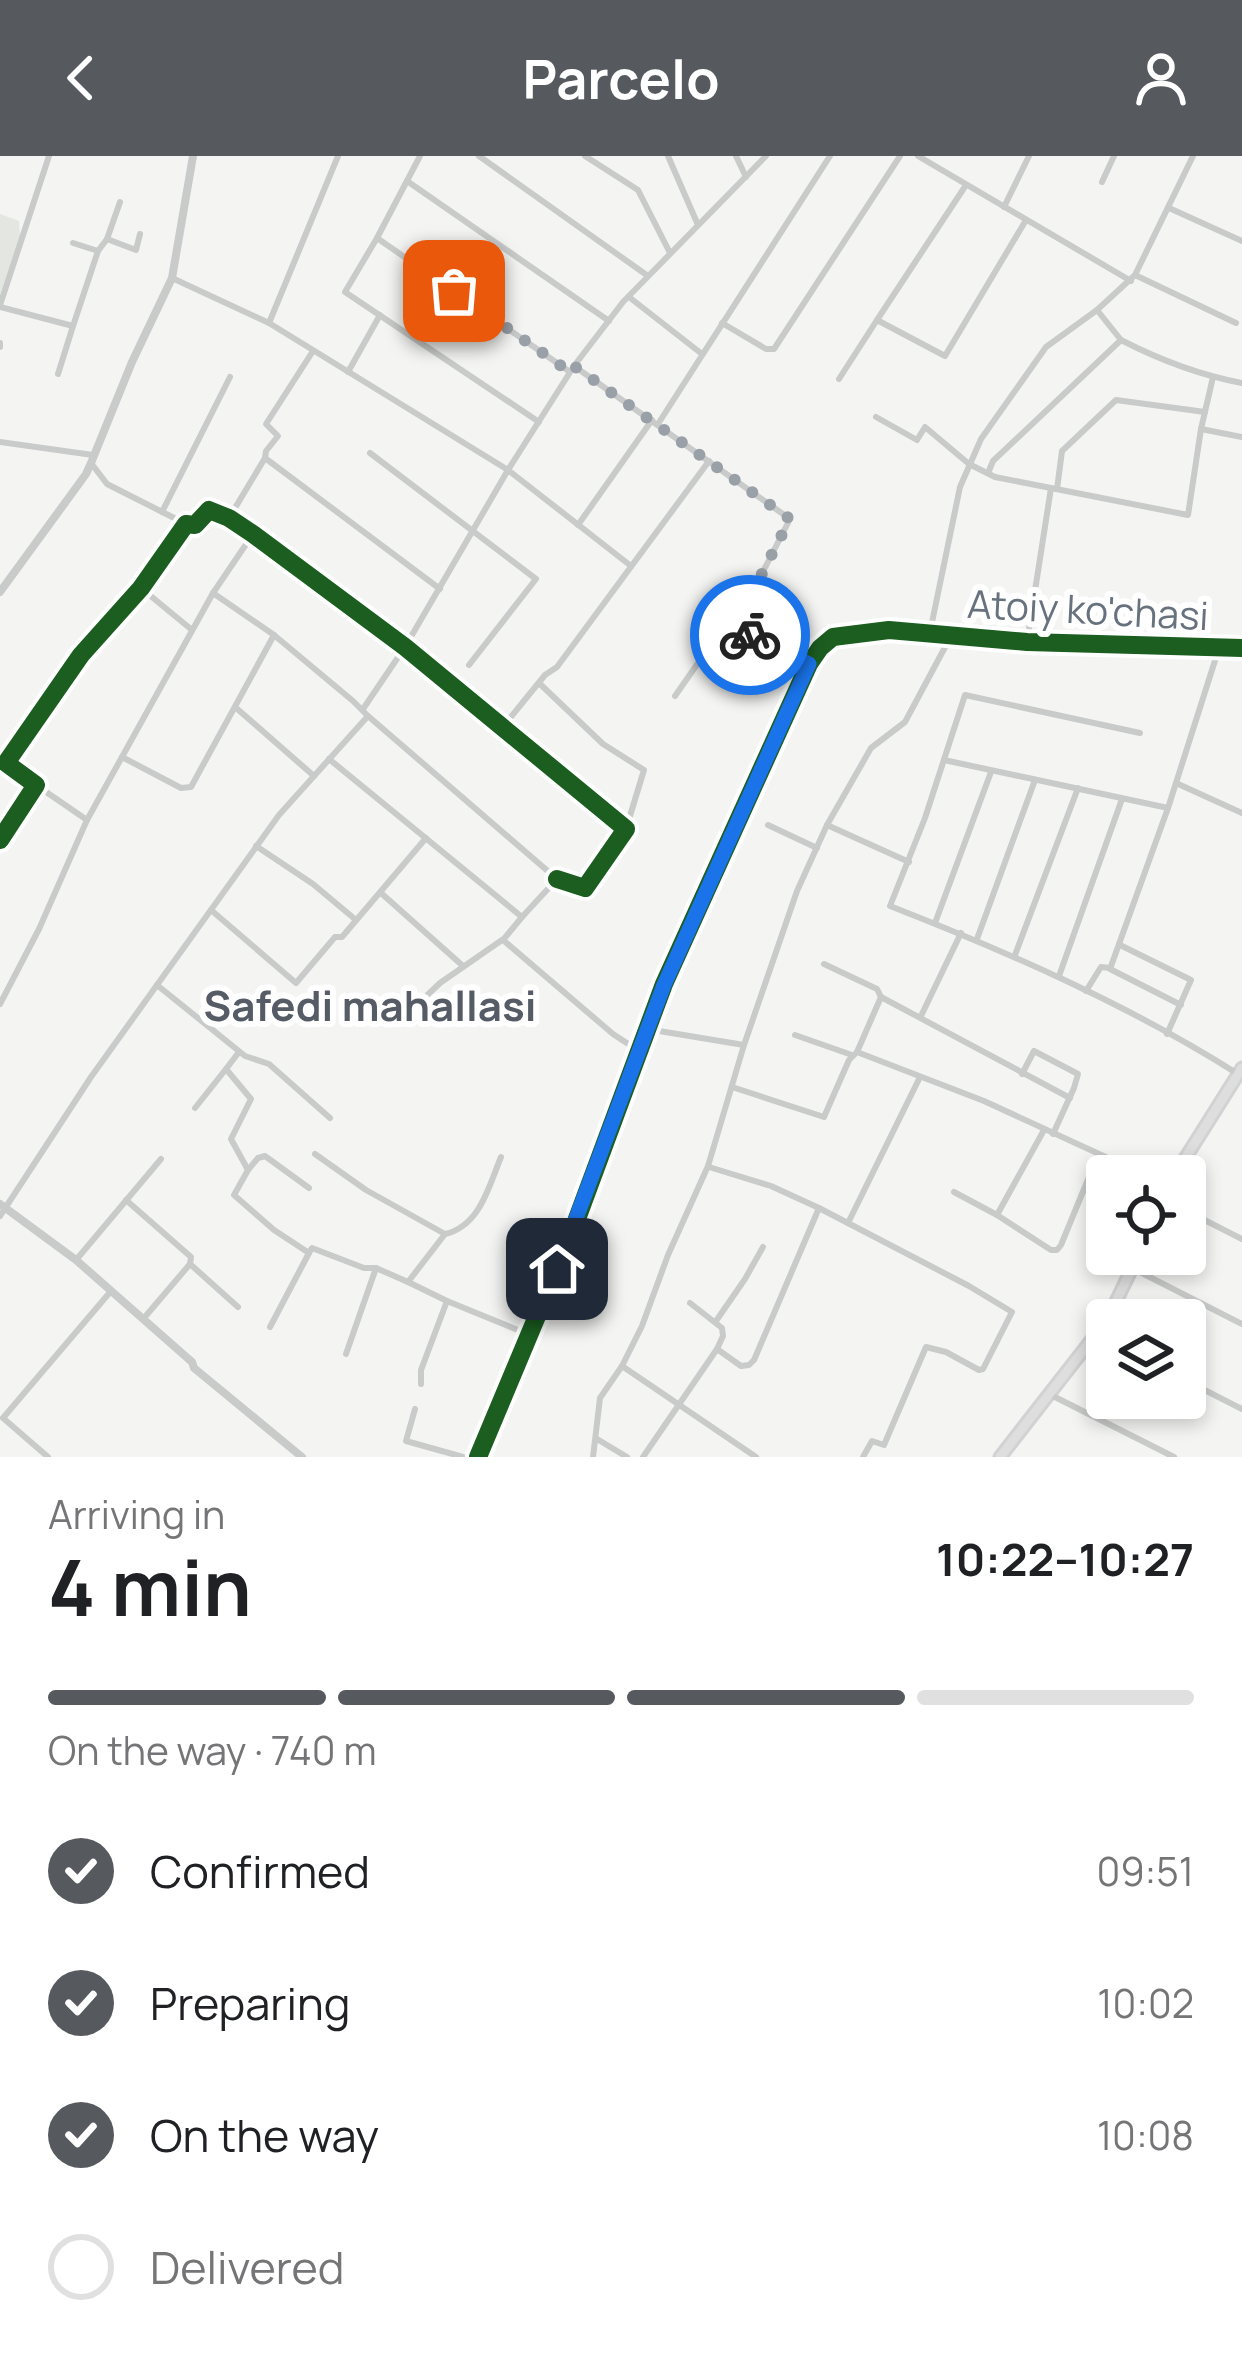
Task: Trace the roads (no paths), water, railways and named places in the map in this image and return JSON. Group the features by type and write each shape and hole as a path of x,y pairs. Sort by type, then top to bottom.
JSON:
{"main road":[{"path":"1187,1155 1240,1071"},
{"path":"1000,1457 1086,1347"}],"street":[{"path":"49,156 0,306 73,326"},
{"path":"0,592 86,474 172,278 193,156"},
{"path":"269,323 338,156"},
{"path":"420,156 345,292 539,422"},
{"path":"478,156 648,276"},
{"path":"585,156 638,190 670,253"},
{"path":"668,156 698,225"},
{"path":"736,156 746,177"},
{"path":"302,1457 194,1368 76,1260 2,1209 256,846 365,713 572,369 628,296 766,156"},
{"path":"578,525 702,354 830,156"},
{"path":"722,322 766,349 774,349 900,156"},
{"path":"918,156 1133,278 1236,323"},
{"path":"1004,207 1028,156"},
{"path":"1102,182 1114,156"},
{"path":"931,632 960,487 969,464 1046,347 1133,278 1193,156"},
{"path":"406,181 608,321"},
{"path":"839,379 966,185"},
{"path":"58,374 98,250 120,202"},
{"path":"1169,208 1242,242"},
{"path":"877,320 945,356 1026,220"},
{"path":"107,239 136,250 140,234"},
{"path":"377,238 655,422 790,519 734,628 705,653 675,696"},
{"path":"73,243 98,250"},
{"path":"172,278 269,323 508,470 631,566"},
{"path":"628,296 702,354"},
{"path":"1097,310 1121,340 1160,359 1242,383"},
{"path":"348,372 380,315"},
{"path":"988,473 993,460 1121,340"},
{"path":"229,518 278,436 266,424 313,351"},
{"path":"162,512 230,377"},
{"path":"876,417 917,440 925,427 969,464 988,473 1188,515 1213,377"},
{"path":"1027,642 1062,451 1116,400 1205,412"},
{"path":"1201,429 1242,437"},
{"path":"0,442 92,459"},
{"path":"370,454 536,578 469,664"},
{"path":"265,458 440,589"},
{"path":"92,459 106,484 186,524 195,525 208,510 229,518 405,646 626,829"},
{"path":"502,728 557,667 710,460"},
{"path":"87,820 7,763 81,655 141,588 186,524"},
{"path":"0,1004 87,820 213,593 253,535"},
{"path":"141,588 192,630"},
{"path":"213,593 274,635 557,879 585,888 626,829 644,770 603,744 539,683"},
{"path":"478,1457 673,963 809,664 734,628"},
{"name":"Atoiy ko'chasi","path":"809,664 820,647 842,634 889,631 1027,642 1242,648"},
{"path":"122,757 186,789 191,787 274,635"},
{"path":"593,1457 601,1398 651,1306 708,1166 797,891 827,825 871,748 905,722 951,636"},
{"path":"1110,968 1220,649"},
{"path":"1140,733 965,695 890,906 1058,976 1240,1071"},
{"path":"234,706 314,776"},
{"path":"329,759 522,917"},
{"path":"944,760 1168,808"},
{"path":"935,923 991,772"},
{"path":"977,939 1035,780"},
{"path":"1176,783 1242,813"},
{"path":"0,840 36,785"},
{"path":"1015,956 1078,788"},
{"path":"1058,976 1122,798"},
{"path":"768,825 817,848"},
{"path":"827,825 909,862"},
{"path":"211,910 296,983 426,838"},
{"path":"256,846 356,920"},
{"path":"418,1003 503,940 557,879"},
{"path":"381,893 463,966"},
{"path":"920,1018 961,933"},
{"path":"503,940 639,1051"},
{"path":"1120,945 1187,977 1190,985 1167,1034"},
{"path":"824,964 878,988 881,997 1070,1098"},
{"path":"1085,991 1097,970 1110,968 1181,1005"},
{"path":"157,985 240,1052 269,1064 330,1118"},
{"path":"732,1087 824,1118 881,997"},
{"path":"647,1029 744,1045"},
{"path":"795,1035 984,1101 1099,1154 1057,1250 954,1192"},
{"path":"997,1215 1070,1098 1078,1074 1034,1051 1022,1074"},
{"path":"195,1108 240,1052"},
{"path":"226,1069 250,1095 231,1139 248,1170"},
{"path":"848,1223 920,1077"},
{"path":"315,1154 366,1190 445,1234"},
{"path":"309,1187 266,1156 257,1158 235,1192 235,1198 309,1253"},
{"path":"408,1282 445,1234 472,1220 501,1157"},
{"path":"76,1260 161,1159"},
{"path":"708,1166 772,1186 819,1208 1012,1312 983,1369 926,1347 884,1445 872,1441 863,1457"},
{"path":"126,1200 191,1261 143,1318"},
{"path":"717,1349 741,1366 754,1360 819,1208"},
{"path":"1206,1221 1242,1239"},
{"path":"716,1321 764,1247"},
{"path":"270,1327 312,1248 376,1268 530,1335"},
{"path":"190,1264 238,1306"},
{"path":"346,1354 376,1268"},
{"path":"1146,1275 1242,1324"},
{"path":"48,1457 3,1418 110,1292"},
{"path":"421,1384 421,1370 447,1301"},
{"path":"643,1457 723,1336 716,1321 690,1303"},
{"path":"622,1366 756,1457"},
{"path":"1206,1391 1242,1409"},
{"path":"1049,1394 1174,1457"},
{"path":"415,1409 406,1441 463,1457"},
{"path":"597,1439 627,1457"}],"district":[{"name":"Safedi mahallasi","path":"370,1005"}]}
